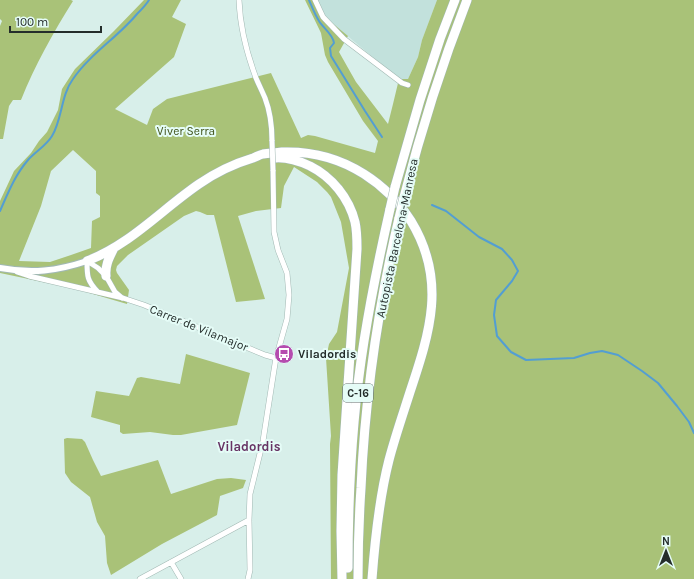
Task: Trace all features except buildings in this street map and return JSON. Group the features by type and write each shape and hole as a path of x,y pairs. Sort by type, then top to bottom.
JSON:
{"highway":[{"name":"Autopista Barcelona-Manresa","path":"348,579 348,522 351,462 360,372 375,278 395,188 420,100 455,0"},
{"name":"Autopista Barcelona-Manresa","path":"358,579 359,522 365,425 372,365 385,280 418,141 450,42 467,0"},
{"path":"88,261 98,257 129,239 198,185 215,174 231,166 269,153 300,152 315,154 356,168 381,186 397,201 408,217 423,245 428,261 432,286 432,299 429,328 385,477 379,506 372,579"},
{"path":"255,158 289,159 318,170 341,192 348,204 355,222 357,249 342,475 342,579"},
{"path":"106,276 106,265 114,248"}],"street":[{"path":"239,0 241,24 249,56 269,111 272,141 274,232 278,250 287,273 289,295 287,319 276,358 263,441 250,494 250,566 248,579"},
{"path":"315,0 323,17 344,39 381,68 402,83 408,85"},
{"path":"0,268 32,272 45,271 72,266 88,261"},
{"path":"88,261 106,276 115,292 123,298"},
{"path":"88,261 87,276 90,283 99,292"},
{"name":"Carrer de Vilamajor","path":"13,270 29,276 123,298 144,305 265,355 276,358"},
{"path":"140,579 249,520"},
{"path":"171,562 181,579"}],"shaded area":[{"path":"318,0 437,0 422,40 418,57 408,79 399,79 325,17"}],"green space":[{"path":"0,0 73,1 45,49 21,100 13,100 9,106 3,139 0,139 0,26 2,21 0,19"},
{"name":"Viver Serra","path":"144,0 181,0 172,17 186,24 174,57 115,109 147,125 153,109 167,99 271,73 301,138 308,135 315,136 375,153 378,141 363,121 328,62 325,55 321,33 305,0 318,0 325,17 348,36 339,52 356,82 388,124 399,79 408,79 418,57 422,40 437,0 694,0 694,579 331,579 331,436 326,358 329,344 337,332 349,268 341,222 331,197 317,182 294,167 284,186 281,208 256,211 238,216 265,299 236,302 214,215 207,215 196,211 184,216 128,255 117,266 117,273 129,290 127,304 76,289 0,273 0,201 14,171 31,153 47,132 58,110 62,89 75,69","holes":["73,150 96,171 96,193 100,196 100,217 92,221 91,248 50,262 19,261 41,206 51,171"]},
{"path":"186,354 250,373 237,425 181,435 150,432 123,434 120,432 120,425 91,417 96,391 129,396 137,378 141,377 180,384"},
{"path":"64,439 82,439 85,442 101,476 158,460 171,494 217,479 231,478 246,480 243,488 220,496 217,515 162,544 111,575 107,563 105,536 97,522 90,497 71,482 65,473"}],"waterway":[{"path":"0,211 12,184 23,166 47,143 52,136 58,123 66,92 73,79 149,0"},
{"path":"309,0 318,19 333,40 334,43 330,48 331,56 382,137"},
{"path":"432,205 446,211 479,237 502,249 512,260 518,271 512,281 496,300 494,315 497,336 511,352 526,360 574,358 602,351 618,355 658,383 689,422 694,433"}],"place":[{"name":"Viladordis","path":"284,354"}],"district":[{"name":"Viladordis","path":"249,446"}]}
